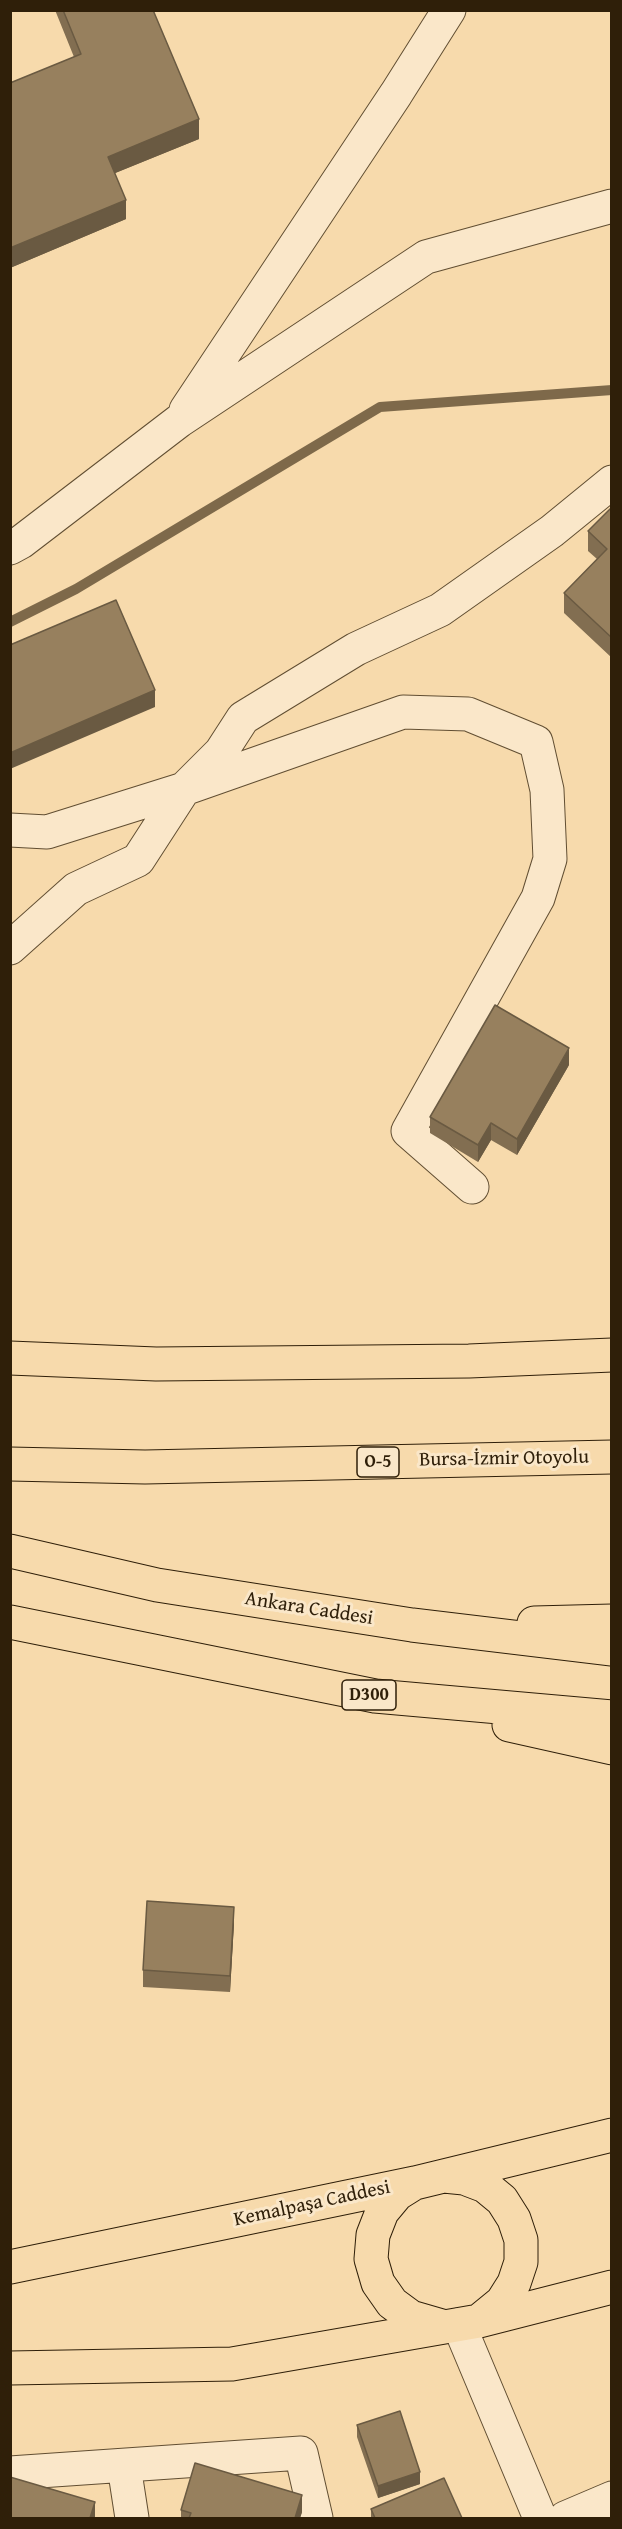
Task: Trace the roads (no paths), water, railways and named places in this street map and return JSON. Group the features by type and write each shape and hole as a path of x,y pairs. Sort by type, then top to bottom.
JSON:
{"main road":[{"path":"10,1358 156,1364 469,1361 612,1355"},
{"name":"Bursa-İzmir Otoyolu","path":"10,1464 145,1467 612,1457"},
{"name":"Ankara Caddesi","path":"10,1551 157,1585 412,1625 612,1649"},
{"path":"412,1625 612,1621"},
{"name":"D300","path":"10,1622 375,1696 612,1717"},
{"path":"375,1696 612,1748"},
{"name":"Kemalpaşa Caddesi","path":"10,2267 428,2179 612,2135"},
{"path":"464,2178 484,2186 502,2200 514,2218 521,2240 521,2262 514,2283 502,2302 462,2324 434,2325 411,2317 392,2303 378,2283 371,2259 372,2235 382,2212 397,2194 428,2179 464,2178"},
{"path":"10,2368 232,2364 462,2324 612,2287"}],"lane":[{"path":"178,421 396,94 449,10"},
{"path":"10,548 21,542 178,421 426,257 612,206"},
{"path":"10,948 76,888 138,860 184,789 221,752 243,718 356,649 440,610 552,531 612,482"},
{"path":"10,830 47,832 184,789 403,712 468,714 536,742 547,790 550,859 538,898 408,1131 472,1187"},
{"path":"462,2324 540,2518"},
{"path":"10,2474 302,2453 316,2518"},
{"path":"124,2466 132,2518"},
{"path":"565,2518 612,2498"}],"waterway":[{"path":"10,622 76,589 380,407 612,390"}]}
